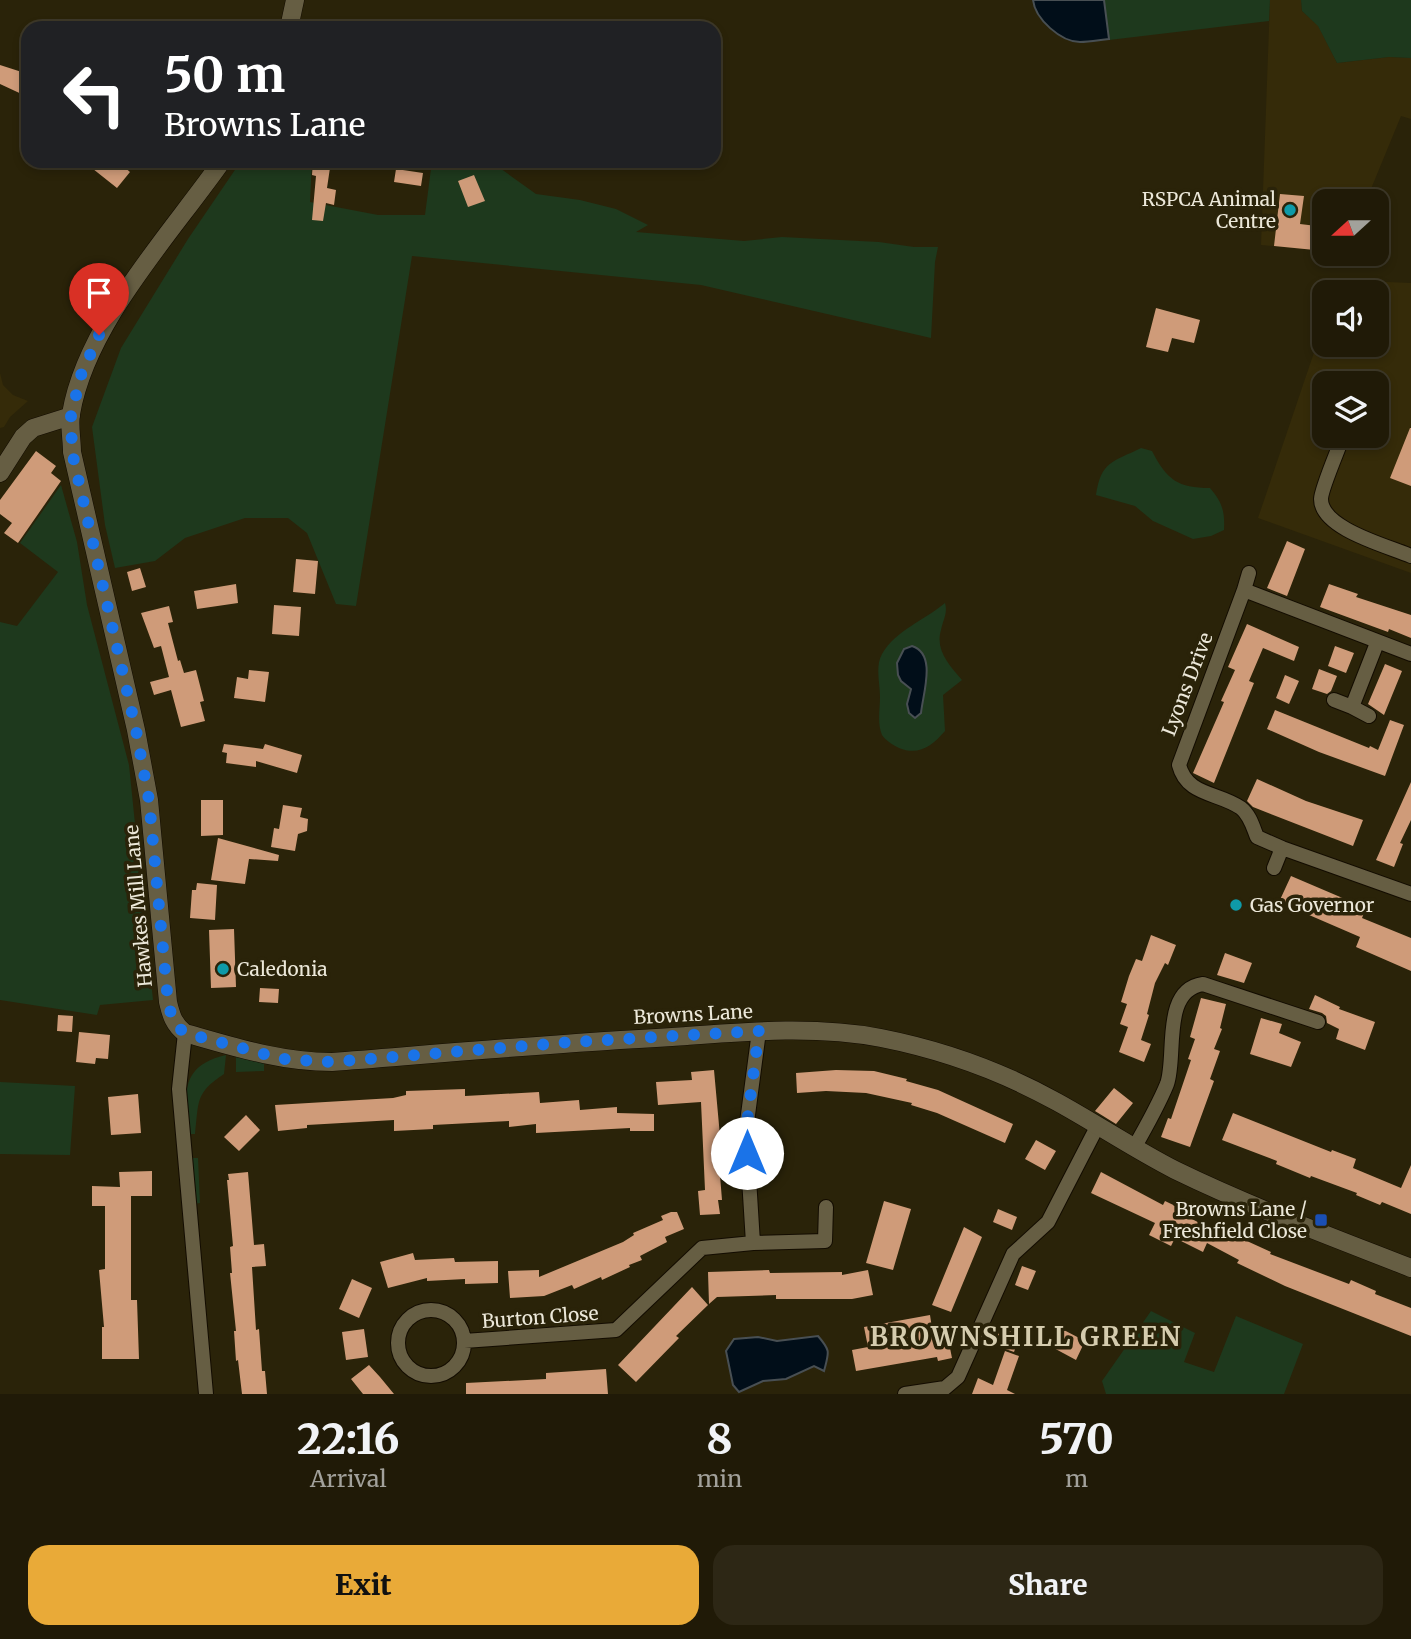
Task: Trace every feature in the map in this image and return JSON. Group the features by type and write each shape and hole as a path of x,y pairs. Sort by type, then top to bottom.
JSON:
{"street":[{"path":"290,21 295,0"},
{"name":"Hawkes Mill Lane","path":"185,1033 174,1022 168,1002 149,800 136,730 72,452 71,416 81,375 99,335 155,251 217,168"},
{"path":"0,473 23,437 33,428 71,416"},
{"path":"1339,448 1321,499 1326,514 1339,527 1411,556"},
{"name":"Lyons Drive","path":"1249,573 1179,765 1182,778 1193,787 1241,808 1250,818 1257,837 1282,848"},
{"path":"1244,590 1411,654"},
{"path":"1352,707 1377,643"},
{"path":"1334,700 1369,716"},
{"path":"1274,868 1282,848 1411,894"},
{"path":"1134,1148 1168,1081 1172,1025 1182,998 1189,989 1203,984 1318,1022"},
{"path":"753,1243 746,1130 759,1031"},
{"name":"Browns Lane","path":"185,1033 283,1059 332,1062 572,1042 759,1031 832,1032 881,1038 975,1065 1018,1083 1058,1102 1134,1148 1221,1191 1411,1268"},
{"path":"185,1033 179,1089 206,1394"},
{"path":"905,1394 946,1391 954,1382 963,1368 1013,1254 1048,1222 1097,1127"},
{"name":"Burton Close","path":"464,1341 616,1330 702,1248 825,1241 826,1207"},
{"name":"Burton Close","path":"432,1310 445,1313 455,1320 464,1341 463,1352 453,1367 440,1375 429,1376 416,1373 405,1364 400,1355 398,1340 402,1325 409,1317 418,1312 432,1310"}],"shaded area":[{"path":"1033,0 1104,0 1109,39 1080,42 1057,34 1039,15"},
{"path":"1270,0 1301,0 1302,11 1318,25 1337,63 1389,57 1411,58 1411,119 1401,116 1371,189 1312,189 1312,250 1261,245"},
{"path":"1389,282 1411,283 1411,573 1258,518 1312,357 1389,357"},
{"path":"0,373 3,385 13,395 28,401 0,428"},
{"path":"912,646 920,650 924,657 927,675 921,713 915,718 909,713 907,704 911,689 901,681 897,663 904,649"},
{"path":"818,1336 828,1352 824,1371 814,1366 786,1379 763,1381 739,1392 733,1385 726,1351 734,1339 758,1337 777,1341"}],"green space":[{"path":"1104,0 1270,0 1269,21 1109,40"},
{"path":"1301,0 1411,0 1411,58 1389,57 1337,63 1318,26 1302,11"},
{"path":"236,168 312,168 310,202 378,215 425,215 431,168 500,168 536,194 580,200 616,209 648,225 636,232 744,241 782,237 938,247 931,338 701,285 412,256 356,606 336,604 307,533 288,518 245,518 185,538 155,561 115,568 105,525 92,427 121,348 188,239"},
{"path":"1141,448 1152,451 1163,469 1175,480 1190,486 1210,488 1222,507 1224,530 1211,536 1193,539 1153,521 1135,506 1096,495 1105,469 1116,460"},
{"path":"61,485 77,542 87,605 129,765 153,1000 100,1005 97,1015 0,1000 0,622 17,626 58,572 20,543"},
{"path":"945,603 946,613 940,644 948,663 962,680 943,695 945,731 925,748 913,751 899,748 887,741 880,730 880,659 895,638"},
{"path":"226,1055 224,1074 203,1093 198,1106 195,1134 188,1134 188,1084 200,1066"},
{"path":"236,1056 264,1062 264,1071 236,1072"},
{"path":"0,1082 75,1086 70,1155 0,1154"},
{"path":"190,1158 198,1158 200,1203 194,1204"},
{"path":"1151,1311 1195,1333 1184,1362 1214,1372 1236,1316 1303,1344 1284,1394 1106,1394 1102,1381"}],"building":[{"path":"0,65 21,72 21,94 0,84"},
{"path":"92,168 125,168 130,172 117,188"},
{"path":"312,168 330,168 327,188 336,190 334,205 326,203 323,221 312,220 316,176 312,175"},
{"path":"396,169 423,173 421,186 394,182"},
{"path":"474,175 485,201 468,207 458,181"},
{"name":"RSPCA Animal Centre","path":"1280,194 1304,196 1300,224 1312,225 1312,250 1274,246"},
{"path":"1156,308 1200,320 1194,343 1172,338 1168,352 1146,347"},
{"path":"1411,428 1411,486 1390,478"},
{"path":"36,451 56,466 51,473 61,481 18,543 4,533 12,523 0,514 0,500"},
{"path":"1287,541 1305,549 1287,596 1267,588"},
{"path":"296,559 318,561 315,594 293,592"},
{"path":"140,568 146,587 132,591 127,572"},
{"path":"236,584 238,603 197,609 194,591"},
{"path":"1329,584 1358,594 1356,597 1411,615 1411,638 1320,607"},
{"path":"274,605 301,607 299,636 272,634"},
{"path":"169,606 173,622 168,623 178,661 180,660 184,673 196,670 204,701 200,702 205,721 181,727 171,690 154,695 150,682 169,677 161,646 154,648 141,613"},
{"path":"1247,624 1299,647 1294,661 1263,648 1249,681 1254,683 1214,783 1193,773 1224,702 1221,701 1235,670 1228,667"},
{"path":"1335,646 1354,653 1346,673 1328,666"},
{"path":"1385,664 1402,671 1384,715 1368,704"},
{"path":"1319,669 1337,676 1327,694 1312,689"},
{"path":"249,670 269,672 265,702 234,698 237,677 248,679"},
{"path":"1285,675 1299,681 1289,704 1276,698"},
{"path":"1275,710 1378,750 1390,720 1404,725 1385,776 1319,752 1267,729"},
{"path":"224,744 263,749 265,744 302,755 297,773 256,761 256,767 226,763 227,753 222,752"},
{"path":"1257,779 1306,801 1363,820 1353,846 1253,807 1247,801"},
{"path":"1411,782 1411,820 1400,843 1403,844 1394,867 1376,860"},
{"path":"201,800 223,800 223,835 201,836"},
{"path":"283,805 302,808 300,817 308,819 307,831 298,834 295,851 271,847 274,828 279,829"},
{"path":"218,838 279,855 278,861 249,859 245,884 211,880"},
{"path":"1291,876 1366,908 1362,918 1411,938 1411,971 1356,947 1360,937 1279,902"},
{"path":"197,883 217,885 215,920 190,918 192,890 196,890"},
{"name":"Caledonia","path":"234,929 236,987 211,988 209,930"},
{"path":"1151,935 1176,945 1168,965 1165,963 1155,983 1141,1040 1151,1044 1144,1062 1119,1052 1128,1027 1120,1024 1127,1004 1121,1002 1136,959 1142,961"},
{"path":"1225,953 1252,963 1244,983 1217,975"},
{"path":"260,988 279,989 278,1003 259,1002"},
{"path":"1315,995 1340,1007 1339,1009 1375,1022 1365,1050 1336,1039 1339,1029 1327,1023 1326,1016 1322,1013 1309,1009"},
{"path":"1201,998 1226,1004 1220,1028 1222,1029 1214,1049 1220,1051 1210,1079 1214,1081 1190,1147 1161,1137 1168,1118 1171,1119 1191,1060 1188,1059 1195,1039 1190,1037"},
{"path":"58,1015 73,1016 72,1032 57,1031"},
{"path":"1261,1018 1282,1024 1279,1033 1301,1042 1291,1067 1250,1054"},
{"path":"79,1032 110,1035 108,1059 96,1058 95,1064 76,1062"},
{"path":"714,1070 722,1200 718,1200 720,1214 700,1215 698,1191 705,1190 701,1102 658,1105 656,1082 692,1080 691,1072"},
{"path":"874,1071 907,1079 906,1081 938,1090 1013,1124 1005,1143 937,1113 911,1105 912,1103 866,1093 797,1093 796,1073"},
{"path":"1114,1088 1133,1103 1116,1124 1095,1111"},
{"path":"465,1089 465,1096 539,1092 540,1103 579,1100 580,1110 617,1107 617,1113 654,1114 654,1131 630,1131 630,1128 536,1133 536,1124 509,1127 509,1121 433,1125 433,1129 394,1131 394,1120 307,1125 307,1128 278,1131 275,1105 393,1098 406,1095 406,1091"},
{"path":"138,1094 141,1133 111,1135 108,1097"},
{"path":"1233,1113 1331,1152 1332,1150 1356,1159 1353,1168 1401,1188 1411,1165 1411,1214 1382,1202 1380,1205 1356,1195 1357,1193 1311,1176 1310,1178 1276,1164 1277,1161 1222,1140"},
{"path":"246,1115 260,1130 239,1151 224,1137"},
{"path":"1036,1140 1056,1151 1045,1170 1025,1159"},
{"path":"152,1171 152,1196 131,1196 131,1300 137,1300 139,1359 102,1359 104,1327 99,1270 105,1269 105,1206 92,1206 92,1186 120,1187 119,1172"},
{"path":"248,1172 254,1245 264,1244 266,1266 252,1267 256,1330 259,1329 262,1371 265,1371 267,1394 242,1394 238,1360 236,1361 230,1273 230,1247 233,1246 227,1180 228,1174"},
{"path":"1101,1172 1163,1205 1165,1201 1188,1212 1186,1216 1223,1235 1225,1231 1271,1252 1270,1254 1349,1284 1351,1280 1376,1291 1375,1294 1411,1308 1411,1336 1285,1286 1237,1263 1239,1260 1207,1243 1203,1252 1175,1238 1171,1246 1149,1235 1155,1223 1091,1193"},
{"path":"884,1201 911,1209 893,1270 866,1263"},
{"path":"998,1209 1017,1217 1012,1230 993,1222"},
{"path":"677,1212 684,1229 665,1237 667,1242 640,1256 642,1260 629,1265 630,1267 574,1289 572,1285 544,1296 510,1298 508,1271 539,1270 539,1277 623,1242 634,1235 633,1233 663,1220 661,1216"},
{"path":"964,1227 982,1237 951,1312 932,1305"},
{"path":"413,1253 415,1260 454,1258 455,1262 498,1261 498,1283 465,1284 465,1279 427,1281 427,1278 388,1288 380,1262"},
{"path":"1022,1266 1036,1271 1028,1290 1015,1285"},
{"path":"769,1270 770,1273 842,1272 842,1275 868,1270 873,1295 852,1299 776,1299 776,1295 717,1297 709,1304 708,1272"},
{"path":"352,1279 372,1288 359,1318 339,1309"},
{"path":"692,1287 708,1305 676,1336 679,1338 636,1382 618,1365"},
{"path":"930,1315 934,1341 948,1338 952,1358 938,1361 937,1357 856,1371 852,1350 868,1347 864,1327"},
{"path":"1001,1327 1020,1335 1014,1352 994,1345"},
{"path":"1060,1328 1085,1341 1076,1360 1050,1346"},
{"path":"364,1329 368,1357 346,1360 342,1332"},
{"path":"1005,1351 1019,1356 1007,1390 1015,1394 972,1394 978,1378 993,1385"},
{"path":"369,1365 394,1394 363,1394 351,1379"},
{"path":"606,1369 608,1394 466,1394 466,1383 546,1379 546,1373"}],"place":[{"name":"RSPCA Animal Centre","path":"1290,210"},
{"name":"Gas Governor","path":"1236,905"},
{"name":"Caledonia","path":"223,969"},
{"name":"Browns Lane / Freshfield Close","path":"1321,1220"}],"district":[{"name":"BROWNSHILL GREEN","path":"1026,1337"}],"route":[{"path":"99,335 81,375 71,416 72,452 136,730 149,800 168,1002 170,1013 179,1029 259,1054 305,1062 759,1031 746,1130 747,1153"}]}
